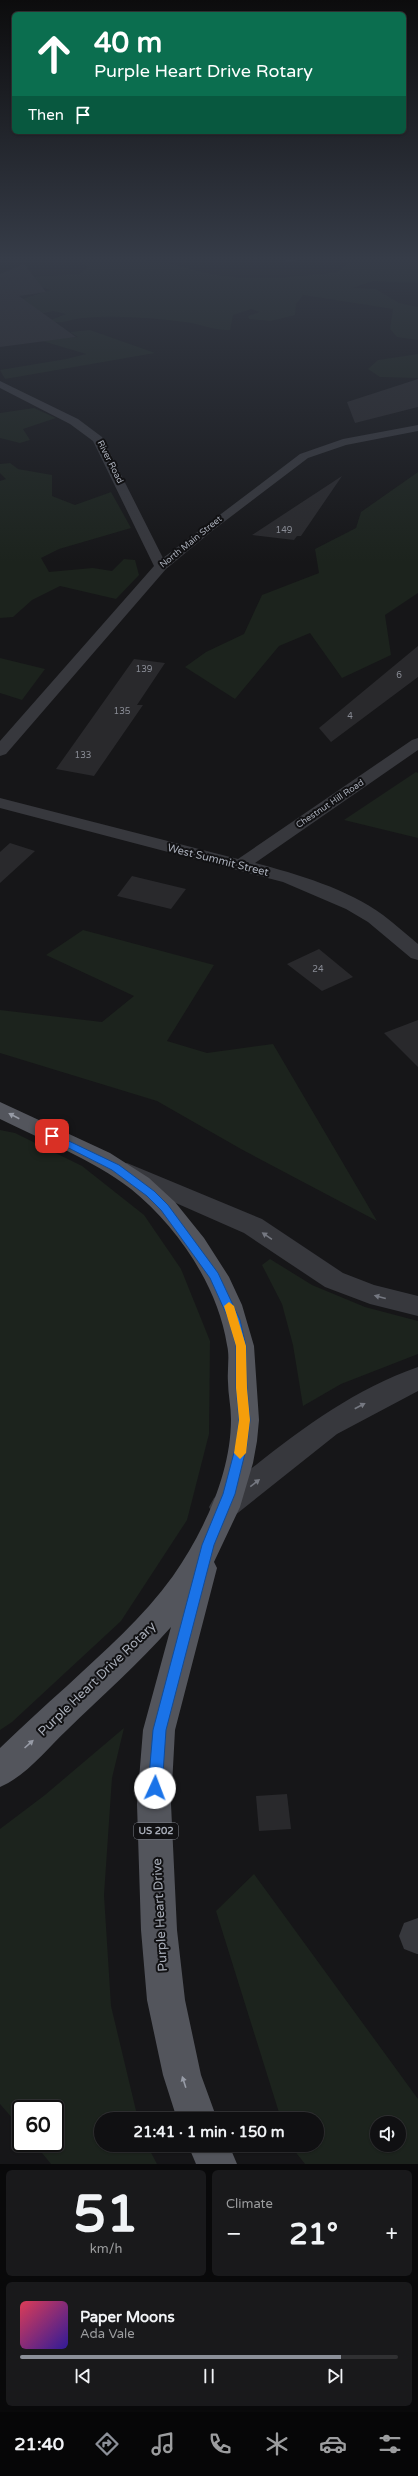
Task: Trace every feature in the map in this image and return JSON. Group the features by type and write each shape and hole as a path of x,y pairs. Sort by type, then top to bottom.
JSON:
{"main road":[{"name":"Purple Heart Drive Rotary","path":"0,1110 115,1168 151,1193 178,1223 214,1276 238,1328 242,1358 241,1388 245,1420 236,1470 224,1507 208,1545 184,1585 150,1629 122,1658 0,1770"},
{"name":"Purple Heart Drive","path":"195,2112 182,2075 166,2000 159,1930 154,1804 159,1730 208,1545"},
{"path":"211,2152 217,2164"}],"street":[{"name":"River Road","path":"0,384 29,400 68,417 87,428 98,439 161,566"},
{"name":"North Main Street","path":"0,751 161,566 251,494 304,456 344,442 418,428"},
{"name":"Chestnut Hill Road","path":"241,865 418,743"},
{"name":"West Summit Street","path":"0,803 196,856 241,865 290,878 353,905 375,918 418,954"},
{"path":"115,1168 207,1204 253,1226 334,1280 370,1294 418,1306"},
{"path":"224,1507 327,1426 367,1403 418,1378"}],"shaded area":[{"path":"54,361 109,361 5,379 0,370"},
{"path":"377,361 418,361 418,378 380,377 368,369"},
{"path":"34,408 56,418 23,429 30,440 20,443 0,438 0,413"},
{"path":"10,463 18,469 52,475 52,496 75,505 111,492 131,528 59,549 41,558 49,572 93,568 112,571 124,559 135,560 139,575 116,599 60,586 32,600 13,617 0,618 0,481 6,479 0,473 0,464"},
{"path":"418,472 418,593 385,615 391,655 342,678 310,633 279,646 235,699 185,667 206,652 244,634 262,595 319,573 315,549 356,528 361,512"},
{"path":"0,658 45,669 22,700 0,693"},
{"path":"416,772 418,773 418,838 344,820"},
{"path":"83,930 214,965 167,1041 207,1053 273,1044 377,1221 241,1149 157,1101 0,1053 0,1010 102,1022 134,996 46,955"},
{"path":"0,1130 15,1133 82,1166 144,1215 181,1269 210,1341 209,1434 187,1520 121,1621 12,1722 0,1730"},
{"path":"270,1259 312,1285 365,1307 418,1321 418,1354 341,1384 303,1406 293,1345 282,1304 262,1265"},
{"path":"124,1728 112,1778 104,1895 111,2006 136,2112 94,2112 94,2152 151,2152 157,2164 51,2164 41,2152 64,2152 64,2100 12,2100 12,2118 0,2104 0,1829 45,1795"},
{"path":"254,1874 418,2099 418,2164 305,2164 296,2152 324,2152 324,2112 279,2112 216,1911"}],"building":[{"path":"418,379 418,407 355,423 347,402"},
{"path":"342,476 301,536 297,536 294,540 252,535"},
{"path":"418,646 418,677 331,742 319,728"},
{"path":"134,659 165,663 137,705 143,705 94,776 56,769"},
{"path":"10,843 35,851 0,883 0,852"},
{"path":"132,876 186,889 171,909 117,896"},
{"path":"319,949 353,977 322,991 287,964"},
{"path":"418,1020 418,1067 384,1033"},
{"path":"287,1794 291,1829 259,1831 256,1796"}],"slow traffic":[{"path":"229,1306 238,1328 241,1346 241,1388 245,1420 240,1453"}],"route":[{"path":"52,1136 96,1157 134,1180 151,1193 165,1208 178,1223 202,1257 225,1295 238,1328 241,1346 241,1388 245,1420 242,1445 229,1494 220,1520 208,1545 159,1730 155,1788"}]}
